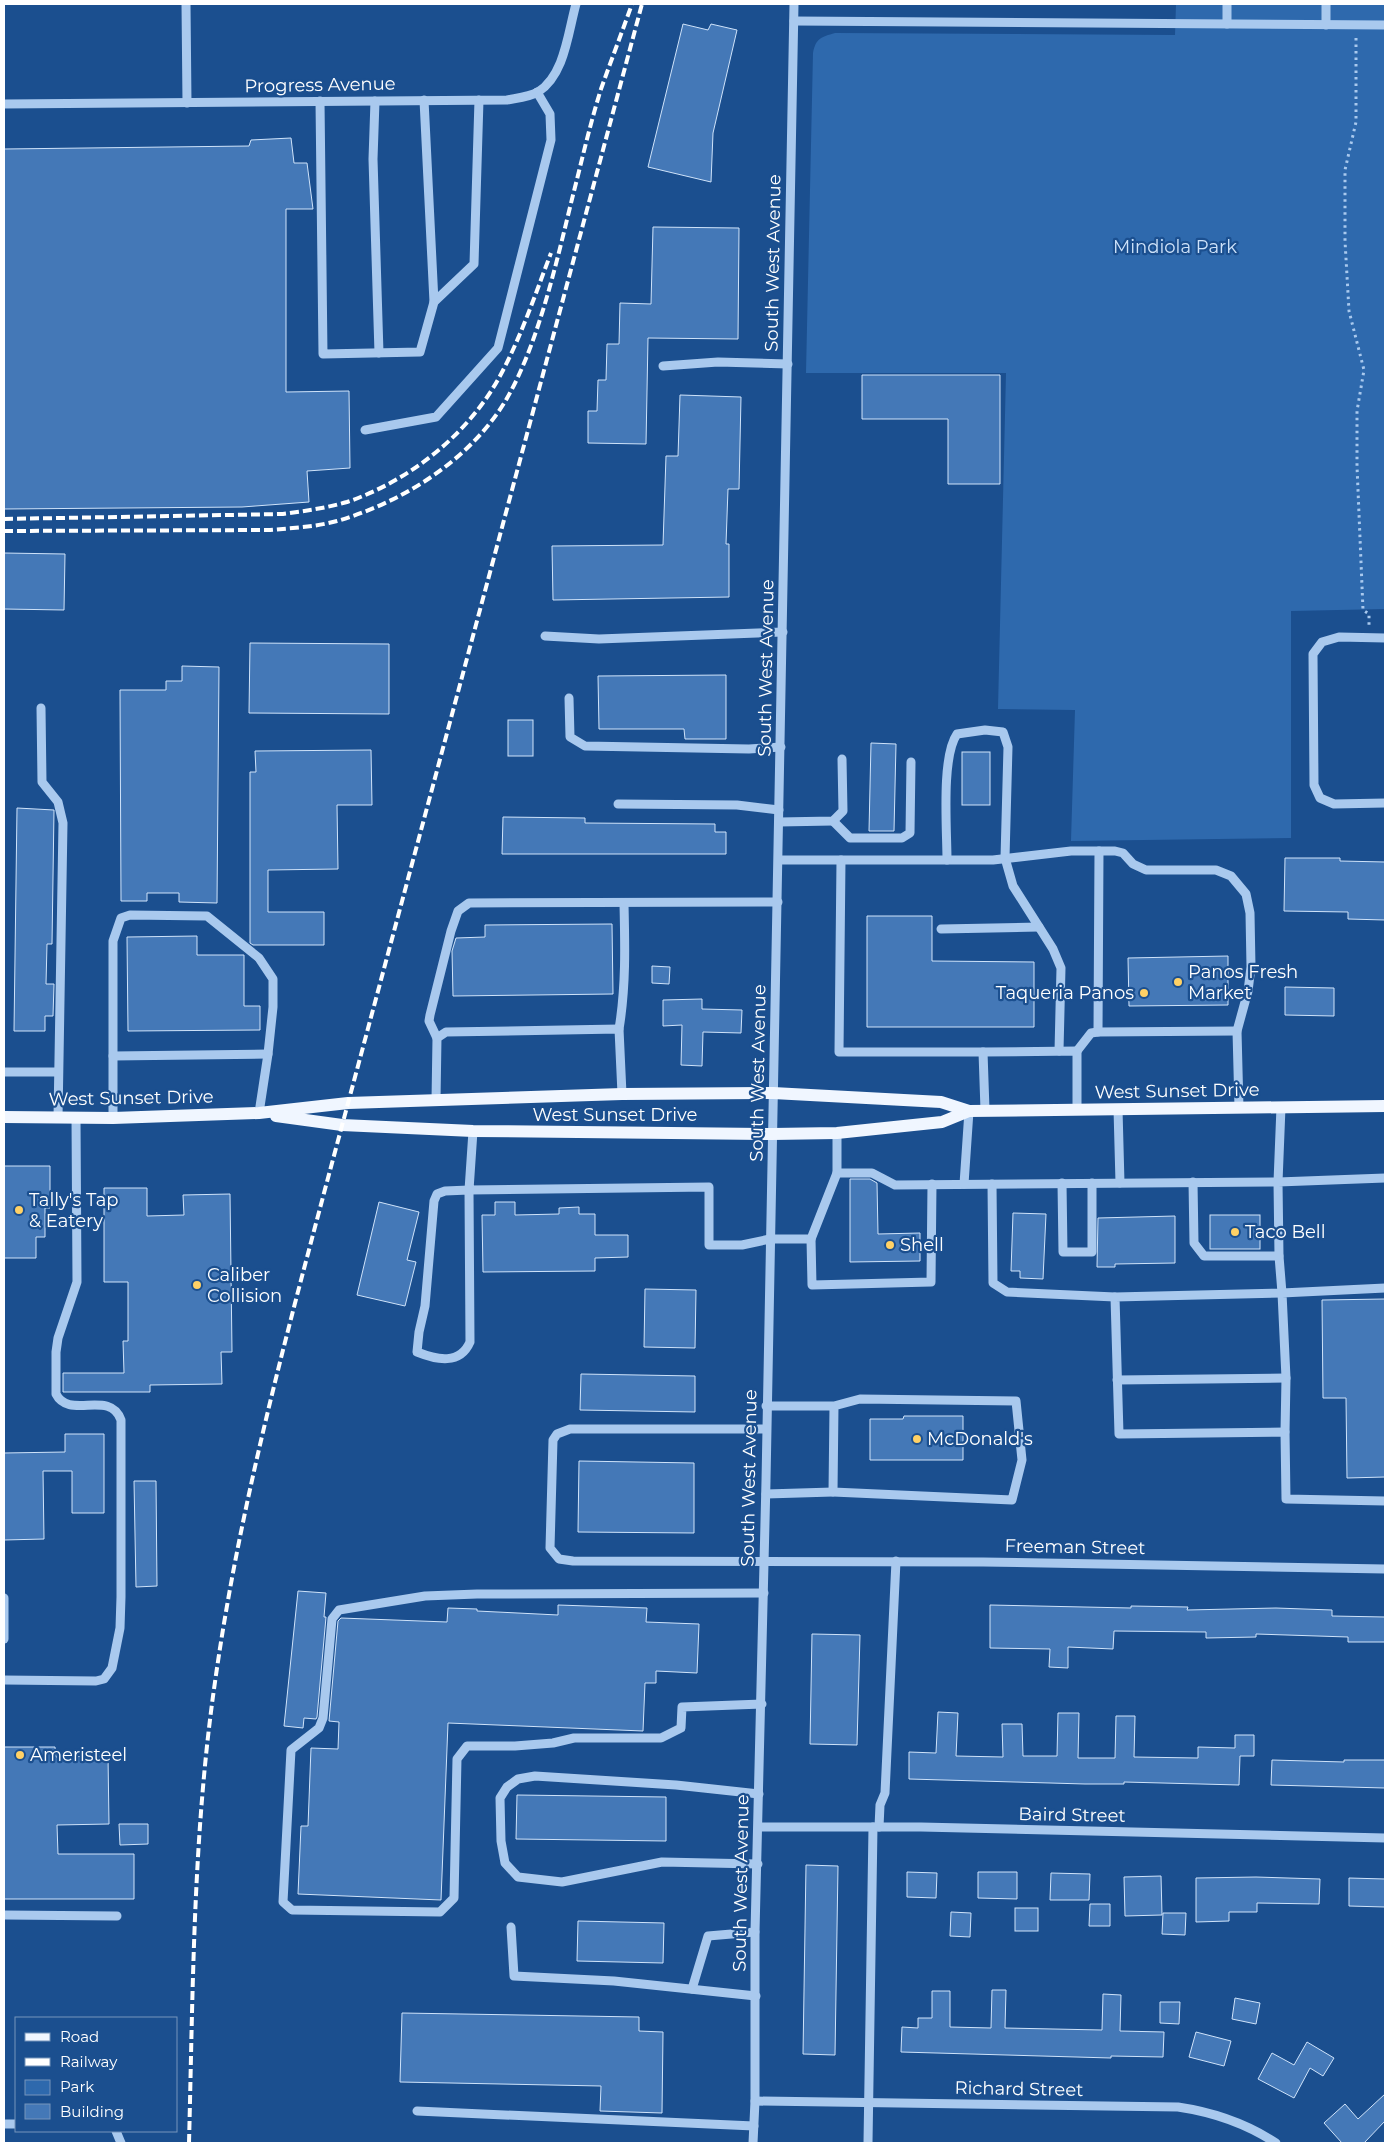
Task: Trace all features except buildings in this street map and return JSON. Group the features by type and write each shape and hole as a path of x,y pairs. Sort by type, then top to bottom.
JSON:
{"main road":[{"name":"West Sunset Drive","path":"4,1117 113,1118 259,1113 348,1103 622,1094 773,1093 941,1102 968,1111"},
{"name":"West Sunset Drive","path":"259,1113 342,1125 472,1130 772,1134 837,1133 942,1122 968,1111 985,1110 1385,1106"}],"street":[{"path":"186,4 187,103"},
{"path":"365,430 436,417 498,348 551,140 550,114 537,92 548,83 558,66 576,4"},
{"name":"South West Avenue","path":"754,2143 755,1932 765,1560 766,1406 780,810 794,4"},
{"path":"1227,4 1227,24"},
{"path":"1326,4 1326,25"},
{"path":"794,21 1385,25"},
{"name":"Progress Avenue","path":"4,104 507,100 528,96 537,92"},
{"path":"320,102 322,354 379,353 420,352 434,302 424,100"},
{"path":"434,302 474,264 479,100"},
{"path":"375,101 373,159 379,353"},
{"path":"663,366 718,362 788,364"},
{"path":"545,636 599,639 783,632"},
{"path":"1385,638 1339,637 1322,642 1313,654 1314,785 1320,798 1334,804 1385,803"},
{"path":"569,698 570,737 586,746 781,748"},
{"path":"41,708 42,782 58,802 63,822 58,1118"},
{"path":"947,860 947,781 952,742 957,734 1003,732 1008,748 1005,858 1013,886 1053,949 1061,968 1059,1051"},
{"path":"833,821 843,810 842,759"},
{"path":"779,822 833,821 850,838 902,838 910,833 911,762"},
{"path":"618,804 737,804 780,810"},
{"path":"778,860 947,860 1005,858 1071,851 1099,851 1119,852 1133,864 1152,871 1216,870 1231,876 1241,886 1250,904 1251,967 1248,991 1237,1031 1239,1108"},
{"path":"1098,1032 1099,851"},
{"path":"841,860 839,1052 1077,1051"},
{"path":"436,1100 437,1038 429,1021 430,1015 451,931 458,911 469,903 624,904 778,902"},
{"path":"622,1094 619,1029 626,956 624,904"},
{"path":"113,1118 113,941 121,918 130,915 207,916 259,958 272,979 273,1007 259,1113"},
{"path":"942,929 1039,927"},
{"path":"437,1038 446,1032 619,1029"},
{"path":"1077,1109 1077,1051 1092,1034 1098,1032 1237,1031"},
{"path":"983,1052 985,1110"},
{"path":"113,1056 268,1054"},
{"path":"4,1072 58,1072"},
{"path":"1281,1107 1278,1182 1279,1256 1286,1378 1284,1432 1286,1500 1385,1501"},
{"path":"1118,1109 1120,1183"},
{"path":"964,1184 968,1111"},
{"path":"4,1680 96,1681 104,1679 112,1668 120,1628 121,1420 118,1412 112,1407 68,1404 59,1400 56,1394 58,1338 77,1282 76,1118"},
{"path":"472,1130 469,1190 470,1342 466,1352 458,1357 433,1358 418,1352 419,1332 425,1306 434,1200 437,1194 445,1191 469,1190 709,1187 709,1245 742,1245 770,1239 811,1239"},
{"path":"837,1133 837,1173 811,1239 812,1285 931,1282 932,1184"},
{"path":"837,1173 872,1173 895,1185 1278,1182 1385,1178"},
{"path":"1193,1182 1194,1243 1204,1256 1279,1256"},
{"path":"1062,1183 1062,1252 1092,1252 1092,1183"},
{"path":"992,1184 993,1282 1007,1292 1115,1297 1282,1293 1385,1288"},
{"path":"1115,1297 1119,1434 1284,1432"},
{"path":"1117,1380 1286,1378"},
{"path":"766,1406 834,1406 860,1400 1016,1401 1022,1460 1012,1500 833,1492 766,1494"},
{"path":"833,1492 834,1406"},
{"name":"Freeman Street","path":"766,1430 570,1429 557,1434 553,1440 550,1548 559,1559 573,1561 896,1561 1385,1569"},
{"path":"868,2143 876,1827 880,1805 885,1793 896,1561"},
{"path":"762,1704 682,1707 681,1728 661,1738 574,1738 553,1743 515,1746 467,1746 457,1759 454,1898 440,1912 292,1910 283,1902 291,1750 319,1728 322,1718 332,1619 339,1610 425,1596 443,1595 764,1593"},
{"path":"4,1598 4,1639"},
{"path":"758,1864 662,1862 562,1882 518,1877 505,1863 500,1841 500,1798 507,1787 518,1779 534,1776 676,1785 759,1794"},
{"name":"Baird Street","path":"759,1827 876,1827 1385,1838"},
{"path":"4,1915 117,1916"},
{"path":"511,1927 514,1976 614,1981 756,1996"},
{"path":"692,1989 708,1936 755,1932"},
{"name":"Richard Street","path":"755,2101 1178,2107 1201,2110 1251,2129 1276,2143"},
{"path":"418,2111 754,2126"}],"path":[{"path":"1355,25 1357,65 1356,122 1345,170 1345,241 1349,311 1364,370 1357,411 1357,466 1363,610 1369,614 1370,638"}],"green space":[{"name":"Mindiola Park","path":"1176,4 1385,4 1385,609 1291,611 1291,838 1071,841 1075,710 998,709 1006,373 806,373 813,53 820,39 835,33 1175,35"}],"railway":[{"path":"4,531 270,530 320,525 362,513 386,503 433,476 454,460 474,442 491,422 506,400 528,353 546,300 597,102 632,4"},
{"path":"189,2143 195,1912 202,1796 215,1682 225,1618 250,1491 279,1365 311,1240 642,4"},
{"path":"4,519 283,514 347,502 393,482 435,453 454,436 487,397 515,346 551,253"}],"place":[{"name":"Panos Fresh Market","path":"1178,982"},
{"name":"Taqueria Panos","path":"1144,993"},
{"name":"Tally's Tap & Eatery","path":"19,1210"},
{"name":"Taco Bell","path":"1235,1232"},
{"name":"Shell","path":"890,1245"},
{"name":"Caliber Collision","path":"197,1285"},
{"name":"McDonald's","path":"917,1439"},
{"name":"Ameristeel","path":"20,1755"}]}
